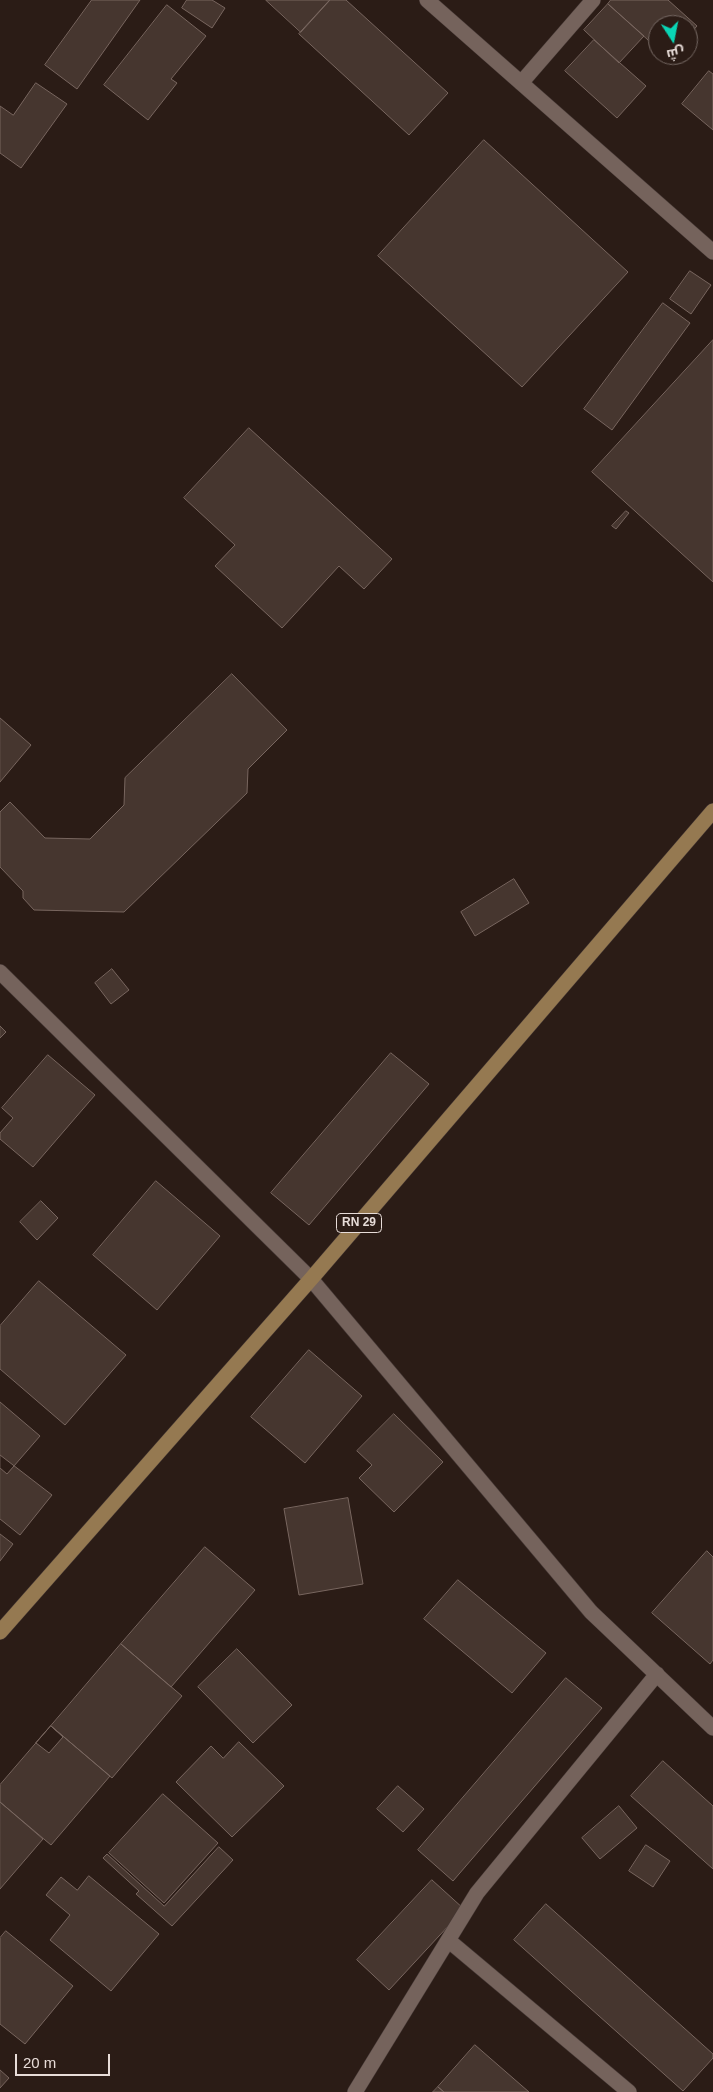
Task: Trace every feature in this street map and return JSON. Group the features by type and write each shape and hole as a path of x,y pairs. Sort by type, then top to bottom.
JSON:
{"main road":[{"name":"RN 29","path":"0,1632 310,1279 713,811"}],"street":[{"path":"427,0 713,252"},
{"path":"521,83 594,0"},
{"path":"0,972 310,1279 591,1612 713,1728"},
{"path":"355,2092 477,1893 657,1674"},
{"path":"448,1940 629,2092"}],"building":[{"path":"92,0 140,0 77,89 45,65"},
{"path":"187,0 212,0 225,8 212,28 182,8"},
{"path":"266,0 330,0 301,32"},
{"path":"330,0 346,0 448,93 409,135 299,34"},
{"path":"611,0 668,0 685,15 648,15 648,40 608,4"},
{"path":"608,4 644,36 619,63 584,30"},
{"path":"167,5 206,36 171,79 177,83 148,120 104,85"},
{"path":"594,40 646,86 617,118 565,71"},
{"path":"709,71 713,74 713,130 682,104"},
{"path":"36,83 67,104 21,168 0,153 0,106 13,115"},
{"path":"484,140 628,272 522,387 378,256"},
{"path":"690,271 711,285 691,314 670,299"},
{"path":"663,303 690,323 612,430 584,409"},
{"path":"713,340 713,582 592,472"},
{"path":"249,428 392,559 364,589 339,566 282,628 215,566 235,545 184,498"},
{"path":"626,511 629,513 616,529 612,526"},
{"path":"232,674 287,730 248,769 247,793 124,912 34,910 23,898 23,891 0,867 0,812 10,802 45,838 90,839 124,805 125,778"},
{"path":"0,718 31,745 0,782"},
{"path":"514,879 529,903 475,936 461,912"},
{"path":"112,969 129,990 111,1004 95,983"},
{"path":"0,1026 6,1032 0,1038"},
{"path":"391,1053 429,1084 309,1225 271,1193"},
{"path":"48,1055 95,1095 33,1167 0,1139 0,1133 13,1118 2,1108"},
{"path":"156,1181 220,1236 157,1310 93,1255"},
{"path":"41,1201 58,1218 37,1240 20,1222"},
{"path":"39,1281 126,1355 65,1425 0,1369 0,1326"},
{"path":"309,1350 362,1396 305,1463 251,1417"},
{"path":"0,1402 40,1436 7,1474 0,1468"},
{"path":"394,1414 443,1462 394,1512 359,1478 372,1465 357,1451"},
{"path":"0,1455 52,1495 20,1535 0,1519"},
{"path":"348,1498 363,1584 299,1595 284,1509"},
{"path":"0,1534 13,1544 0,1561"},
{"path":"205,1547 255,1590 171,1687 121,1644"},
{"path":"707,1551 713,1557 713,1660 710,1664 652,1613"},
{"path":"458,1580 546,1653 512,1693 424,1619"},
{"path":"121,1644 182,1696 112,1778 51,1726"},
{"path":"237,1649 292,1705 253,1743 198,1687"},
{"path":"566,1678 602,1708 453,1881 418,1850"},
{"path":"51,1726 110,1776 51,1845 0,1802 0,1785"},
{"path":"51,1726 63,1737 49,1753 36,1743"},
{"path":"239,1742 284,1786 232,1837 176,1782 211,1746 223,1758"},
{"path":"663,1761 713,1806 713,1869 631,1796"},
{"path":"398,1786 424,1809 403,1832 377,1809"},
{"path":"163,1794 218,1843 164,1903 109,1853"},
{"path":"0,1802 43,1839 0,1889"},
{"path":"619,1806 637,1828 600,1859 582,1838"},
{"path":"646,1845 670,1861 653,1887 629,1871"},
{"path":"219,1847 233,1860 172,1926 136,1894 139,1891 103,1858 107,1854 164,1906"},
{"path":"89,1876 159,1934 111,1991 50,1940 70,1915 46,1895 61,1877 77,1890"},
{"path":"432,1880 464,1909 389,1990 357,1960"},
{"path":"546,1904 713,2054 713,2058 683,2091 514,1940"},
{"path":"6,1931 73,1986 25,2044 0,2024 0,1938"},
{"path":"475,2045 529,2092 444,2092 438,2087"},
{"path":"0,2070 9,2078 0,2088"},
{"path":"438,2087 444,2092 433,2092"}]}
